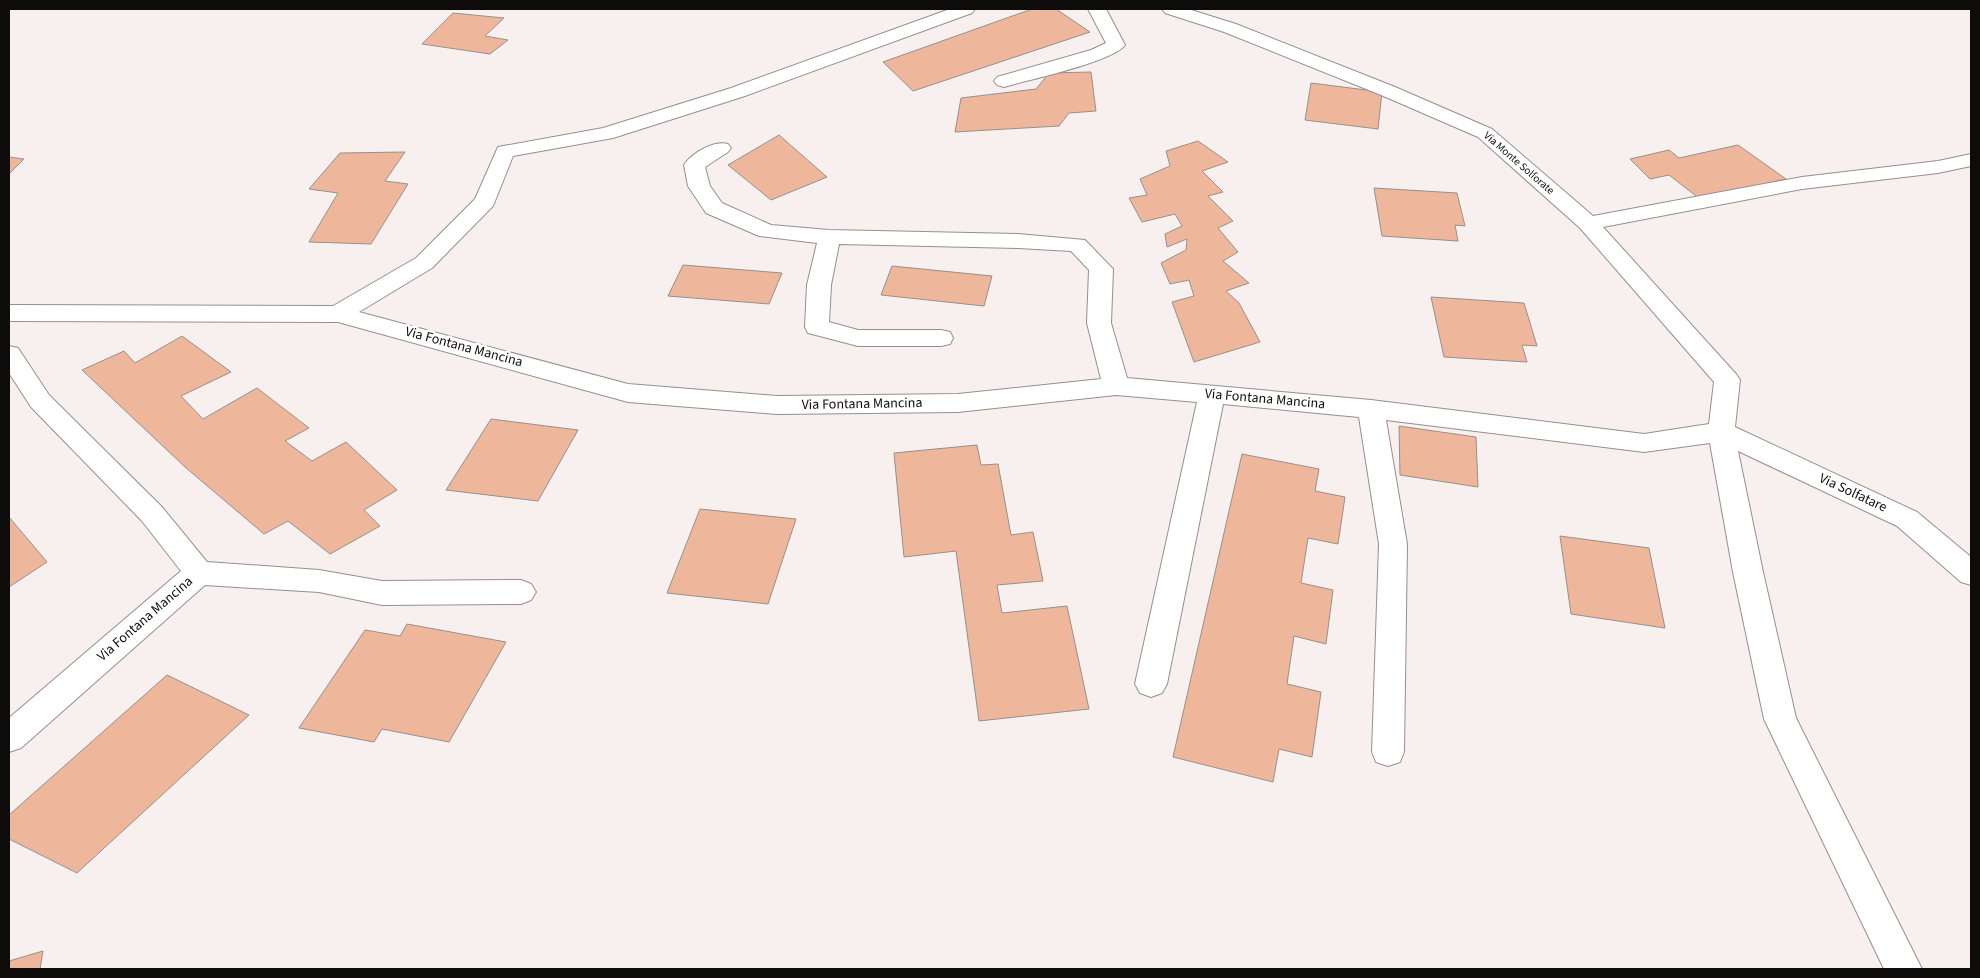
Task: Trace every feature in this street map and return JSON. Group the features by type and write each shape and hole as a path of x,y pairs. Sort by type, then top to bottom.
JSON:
{"street":[{"path":"338,314 424,262 485,201 505,151 615,131 738,92 966,9"},
{"path":"1004,81 1098,54 1116,45 1097,9"},
{"name":"Via Monte Solforate","path":"1171,9 1230,28 1388,90 1485,133 1588,223 1726,380 1721,432 1748,572 1780,719 1903,969"},
{"path":"721,148 694,165 699,186 714,208 767,231 829,237 1018,241 1077,245 1101,269 1099,323 1116,386"},
{"path":"1588,223 1802,183 1938,167 1971,160"},
{"path":"829,237 819,284 817,327 858,338 941,338"},
{"name":"Via Fontana Mancina","path":"9,313 338,314 628,393 777,405 958,403 1116,386 1371,409 1644,443 1721,432"},
{"name":"Via Fontana Mancina","path":"9,354 40,401 152,514 198,573 9,738"},
{"path":"1151,684 1212,394"},
{"path":"1371,409 1394,544 1388,752"},
{"name":"Via Solfatare","path":"1721,432 1907,519 1967,566"},
{"path":"198,573 319,581 382,593 521,592"}],"building":[{"path":"1032,9 1056,9 1090,32 913,91 883,62"},
{"path":"453,13 504,18 485,36 508,40 490,54 422,44"},
{"path":"1091,72 1096,111 1069,113 1059,126 955,132 961,98 1036,89 1049,73"},
{"path":"1311,83 1382,92 1378,129 1305,120"},
{"path":"779,135 827,177 771,200 728,165"},
{"path":"1198,141 1228,162 1202,171 1223,192 1208,196 1233,221 1218,228 1238,252 1223,261 1249,283 1226,291 1239,303 1260,342 1194,362 1172,302 1194,296 1189,280 1170,284 1161,263 1186,250 1187,239 1167,247 1165,234 1182,226 1175,214 1142,222 1129,198 1147,195 1140,179 1170,166 1166,151"},
{"path":"1738,145 1786,179 1700,199 1669,175 1650,179 1630,159 1669,150 1679,158"},
{"path":"405,152 385,181 408,184 371,244 309,242 338,193 309,189 340,153"},
{"path":"9,157 24,159 9,174"},
{"path":"1374,188 1457,193 1465,226 1455,225 1458,241 1382,236"},
{"path":"683,265 782,273 769,304 668,296"},
{"path":"892,266 992,276 984,306 881,295"},
{"path":"1431,297 1524,303 1537,346 1522,345 1527,362 1444,357"},
{"path":"182,336 231,372 181,396 203,419 257,388 309,428 285,441 312,461 346,442 397,490 364,510 380,526 330,554 288,521 264,534 185,467 82,370 124,351 135,363"},
{"path":"491,419 578,430 538,501 446,490"},
{"path":"1399,426 1476,437 1478,487 1400,475"},
{"path":"977,445 981,465 998,464 1011,535 1033,532 1043,581 997,585 1002,613 1067,606 1089,709 979,721 956,551 904,557 894,453"},
{"path":"1242,454 1319,469 1315,491 1345,497 1338,544 1308,538 1301,583 1333,590 1326,644 1294,636 1287,684 1321,692 1312,757 1279,749 1273,782 1173,757"},
{"path":"700,509 796,519 768,604 667,593"},
{"path":"9,517 47,562 9,587"},
{"path":"1560,536 1649,548 1665,628 1571,614"},
{"path":"407,624 506,642 449,742 382,729 374,742 299,728 365,630 400,636"},
{"path":"167,675 249,715 77,873 9,839 9,815"},
{"path":"43,951 40,969 9,969 9,961"}]}
